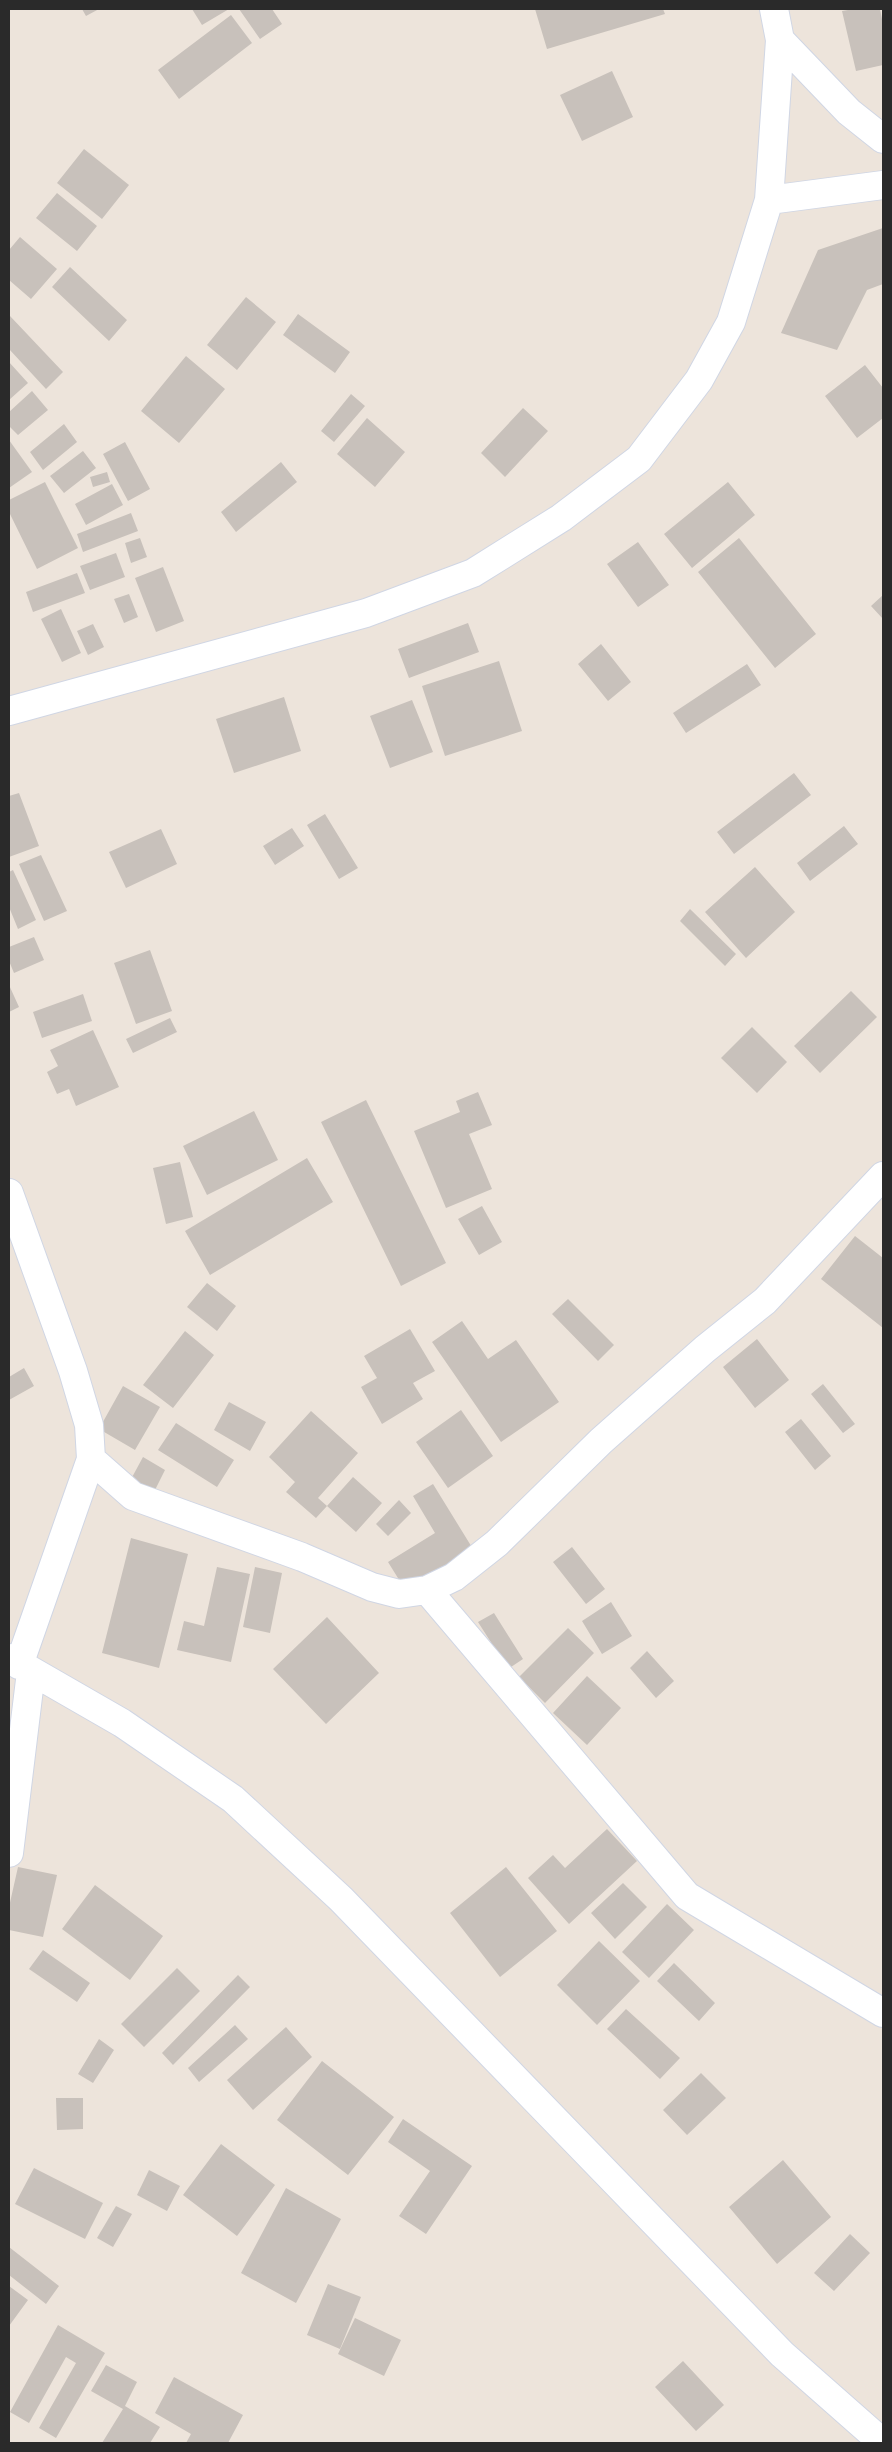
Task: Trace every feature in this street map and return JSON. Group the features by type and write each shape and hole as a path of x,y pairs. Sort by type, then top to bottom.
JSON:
{"street":[{"path":"9,711 366,613 473,573 561,518 639,459 700,380 731,322 770,200 780,40 774,9"},
{"path":"780,40 849,112 883,139"},
{"path":"770,200 883,185"},
{"path":"91,1459 133,1496 302,1557 372,1587 399,1594 427,1590 454,1577 496,1543 601,1441 705,1349 765,1300 883,1176"},
{"path":"9,1193 73,1371 89,1425 91,1459 20,1665 9,1853"},
{"path":"427,1590 687,1896 883,2013"},
{"path":"20,1665 122,1724 234,1799 341,1899 782,2354 883,2443"}],"building":[{"path":"82,9 99,9 86,16"},
{"path":"192,9 229,9 202,25"},
{"path":"239,9 272,9 282,24 260,39"},
{"path":"535,9 663,9 665,14 547,49"},
{"path":"880,9 883,24 883,65 856,71 842,11"},
{"path":"231,15 252,43 179,99 158,70"},
{"path":"612,71 633,117 582,141 560,95"},
{"path":"84,149 129,185 102,219 57,183"},
{"path":"57,193 97,226 77,251 36,218"},
{"path":"883,228 883,284 867,290 837,350 781,333 818,250"},
{"path":"20,237 57,269 31,299 9,280 9,250"},
{"path":"70,267 127,320 109,341 52,287"},
{"path":"246,297 276,322 237,370 207,345"},
{"path":"298,314 350,352 335,373 283,335"},
{"path":"10,316 63,372 46,389 9,349"},
{"path":"186,356 225,389 179,443 141,411"},
{"path":"9,362 28,383 9,400"},
{"path":"865,365 883,388 883,418 857,438 825,396"},
{"path":"32,391 48,410 18,435 9,426 9,412"},
{"path":"351,394 365,406 334,442 321,431"},
{"path":"523,408 548,431 505,477 481,453"},
{"path":"367,418 405,452 375,487 337,454"},
{"path":"64,424 77,442 43,470 30,452"},
{"path":"9,440 32,472 9,488"},
{"path":"125,442 150,489 128,501 103,454"},
{"path":"83,451 96,468 64,493 50,476"},
{"path":"281,462 297,482 236,532 221,512"},
{"path":"107,472 110,482 93,487 90,477"},
{"path":"45,482 78,548 37,569 9,512 9,500"},
{"path":"728,482 755,515 692,568 664,534"},
{"path":"112,484 123,505 86,525 75,504"},
{"path":"131,513 138,531 83,552 77,534"},
{"path":"140,538 147,557 131,563 125,543"},
{"path":"739,538 816,634 775,668 698,572"},
{"path":"638,542 669,585 638,607 607,564"},
{"path":"116,553 125,577 90,590 80,566"},
{"path":"163,567 184,621 156,632 135,578"},
{"path":"77,573 85,593 33,612 26,592"},
{"path":"129,594 138,617 124,623 114,599"},
{"path":"883,595 883,619 871,606"},
{"path":"61,609 81,653 62,662 41,619"},
{"path":"468,623 479,652 409,678 398,649"},
{"path":"93,624 104,647 88,655 77,631"},
{"path":"601,644 631,682 608,701 578,664"},
{"path":"499,661 522,731 445,756 422,686"},
{"path":"747,664 761,685 686,733 673,713"},
{"path":"284,697 301,751 234,773 216,719"},
{"path":"412,700 433,752 390,768 370,716"},
{"path":"794,773 811,795 734,854 717,832"},
{"path":"19,793 39,846 9,857 9,796"},
{"path":"325,814 358,868 339,879 307,825"},
{"path":"844,826 858,844 810,881 797,863"},
{"path":"292,828 304,846 275,865 263,846"},
{"path":"161,829 177,864 126,888 109,852"},
{"path":"41,855 67,911 44,921 19,864"},
{"path":"755,867 795,912 746,958 705,912"},
{"path":"13,870 36,920 18,929 9,907 9,872"},
{"path":"690,909 736,954 725,966 680,921"},
{"path":"34,937 44,960 14,973 9,961 9,947"},
{"path":"150,950 172,1011 136,1024 114,963"},
{"path":"9,985 19,1007 9,1012"},
{"path":"851,991 877,1017 820,1073 794,1046"},
{"path":"83,994 92,1021 42,1038 33,1012"},
{"path":"170,1018 177,1032 133,1053 126,1039"},
{"path":"752,1027 787,1062 757,1093 721,1058"},
{"path":"93,1030 119,1087 76,1106 69,1089 57,1094 47,1072 58,1066 50,1050"},
{"path":"478,1092 492,1125 469,1134 492,1189 446,1208 414,1131 460,1112 456,1101"},
{"path":"366,1100 446,1263 401,1286 321,1122"},
{"path":"254,1111 278,1160 207,1195 183,1146"},
{"path":"307,1158 333,1202 210,1275 185,1231"},
{"path":"180,1162 193,1217 166,1224 153,1168"},
{"path":"482,1206 502,1242 479,1255 458,1219"},
{"path":"855,1236 883,1258 883,1328 821,1279"},
{"path":"207,1283 236,1306 217,1331 187,1307"},
{"path":"568,1299 614,1345 598,1361 552,1314"},
{"path":"462,1321 488,1359 516,1340 559,1402 501,1442 432,1342"},
{"path":"410,1329 435,1371 413,1383 423,1399 382,1424 361,1387 377,1378 364,1356"},
{"path":"185,1331 214,1355 173,1408 143,1385"},
{"path":"757,1339 789,1380 755,1408 723,1367"},
{"path":"24,1368 34,1386 9,1400 9,1377"},
{"path":"823,1384 855,1424 843,1433 811,1394"},
{"path":"123,1386 160,1407 135,1450 99,1429"},
{"path":"229,1402 266,1422 250,1451 214,1430"},
{"path":"461,1410 493,1456 448,1488 416,1442"},
{"path":"311,1411 358,1453 318,1498 327,1506 316,1518 286,1492 295,1482 269,1457"},
{"path":"801,1419 831,1456 815,1470 785,1432"},
{"path":"176,1423 234,1460 217,1487 158,1450"},
{"path":"143,1457 165,1470 153,1494 130,1481"},
{"path":"353,1477 382,1503 356,1532 327,1506"},
{"path":"433,1484 473,1549 406,1591 388,1562 435,1533 413,1496"},
{"path":"399,1500 411,1513 388,1536 376,1524"},
{"path":"131,1538 188,1554 159,1668 102,1653"},
{"path":"572,1547 605,1589 586,1604 553,1562"},
{"path":"217,1567 250,1574 231,1662 177,1650 184,1621 204,1626"},
{"path":"255,1567 282,1573 270,1633 243,1627"},
{"path":"611,1602 632,1636 602,1654 582,1621"},
{"path":"494,1613 523,1659 508,1669 478,1622"},
{"path":"327,1617 379,1673 326,1724 273,1669"},
{"path":"568,1628 594,1653 545,1703 519,1677"},
{"path":"647,1651 674,1681 656,1698 630,1668"},
{"path":"587,1676 621,1708 587,1745 553,1713"},
{"path":"607,1829 637,1861 569,1924 528,1878 553,1855 565,1868"},
{"path":"18,1867 57,1875 43,1937 9,1930 9,1907"},
{"path":"506,1867 557,1931 500,1977 450,1913"},
{"path":"623,1883 647,1907 615,1939 591,1913"},
{"path":"95,1885 163,1936 130,1980 62,1929"},
{"path":"667,1904 694,1930 649,1978 622,1952"},
{"path":"599,1941 640,1981 597,2025 557,1985"},
{"path":"43,1950 90,1983 77,2002 29,1969"},
{"path":"674,1963 715,2003 699,2021 657,1981"},
{"path":"177,1968 200,1991 144,2047 121,2024"},
{"path":"238,1975 250,1987 173,2065 162,2053"},
{"path":"626,2009 680,2058 660,2079 607,2029"},
{"path":"235,2025 248,2039 199,2082 188,2068"},
{"path":"286,2027 312,2057 253,2110 227,2080"},
{"path":"99,2039 114,2050 93,2083 78,2074"},
{"path":"322,2061 394,2117 348,2175 277,2120"},
{"path":"701,2073 726,2098 687,2135 663,2110"},
{"path":"56,2098 83,2098 83,2129 57,2130"},
{"path":"403,2119 472,2166 426,2234 399,2216 430,2171 388,2142"},
{"path":"221,2144 275,2185 237,2236 183,2195"},
{"path":"783,2160 831,2217 777,2264 729,2207"},
{"path":"34,2168 103,2203 85,2239 15,2204"},
{"path":"149,2170 180,2186 167,2211 137,2195"},
{"path":"286,2188 341,2219 296,2303 241,2273"},
{"path":"116,2206 132,2214 113,2247 97,2238"},
{"path":"850,2234 870,2253 834,2291 814,2273"},
{"path":"9,2247 59,2286 46,2304 9,2275"},
{"path":"328,2284 361,2297 340,2349 307,2335"},
{"path":"9,2286 28,2300 9,2326"},
{"path":"355,2318 401,2340 384,2376 338,2354"},
{"path":"58,2325 105,2353 56,2438 39,2428 76,2363 66,2357 29,2423 10,2412"},
{"path":"683,2361 724,2405 696,2431 655,2387"},
{"path":"106,2365 137,2382 125,2406 160,2427 150,2443 102,2443 123,2409 91,2391"},
{"path":"174,2377 243,2415 228,2443 186,2443 191,2434 155,2413"}]}
